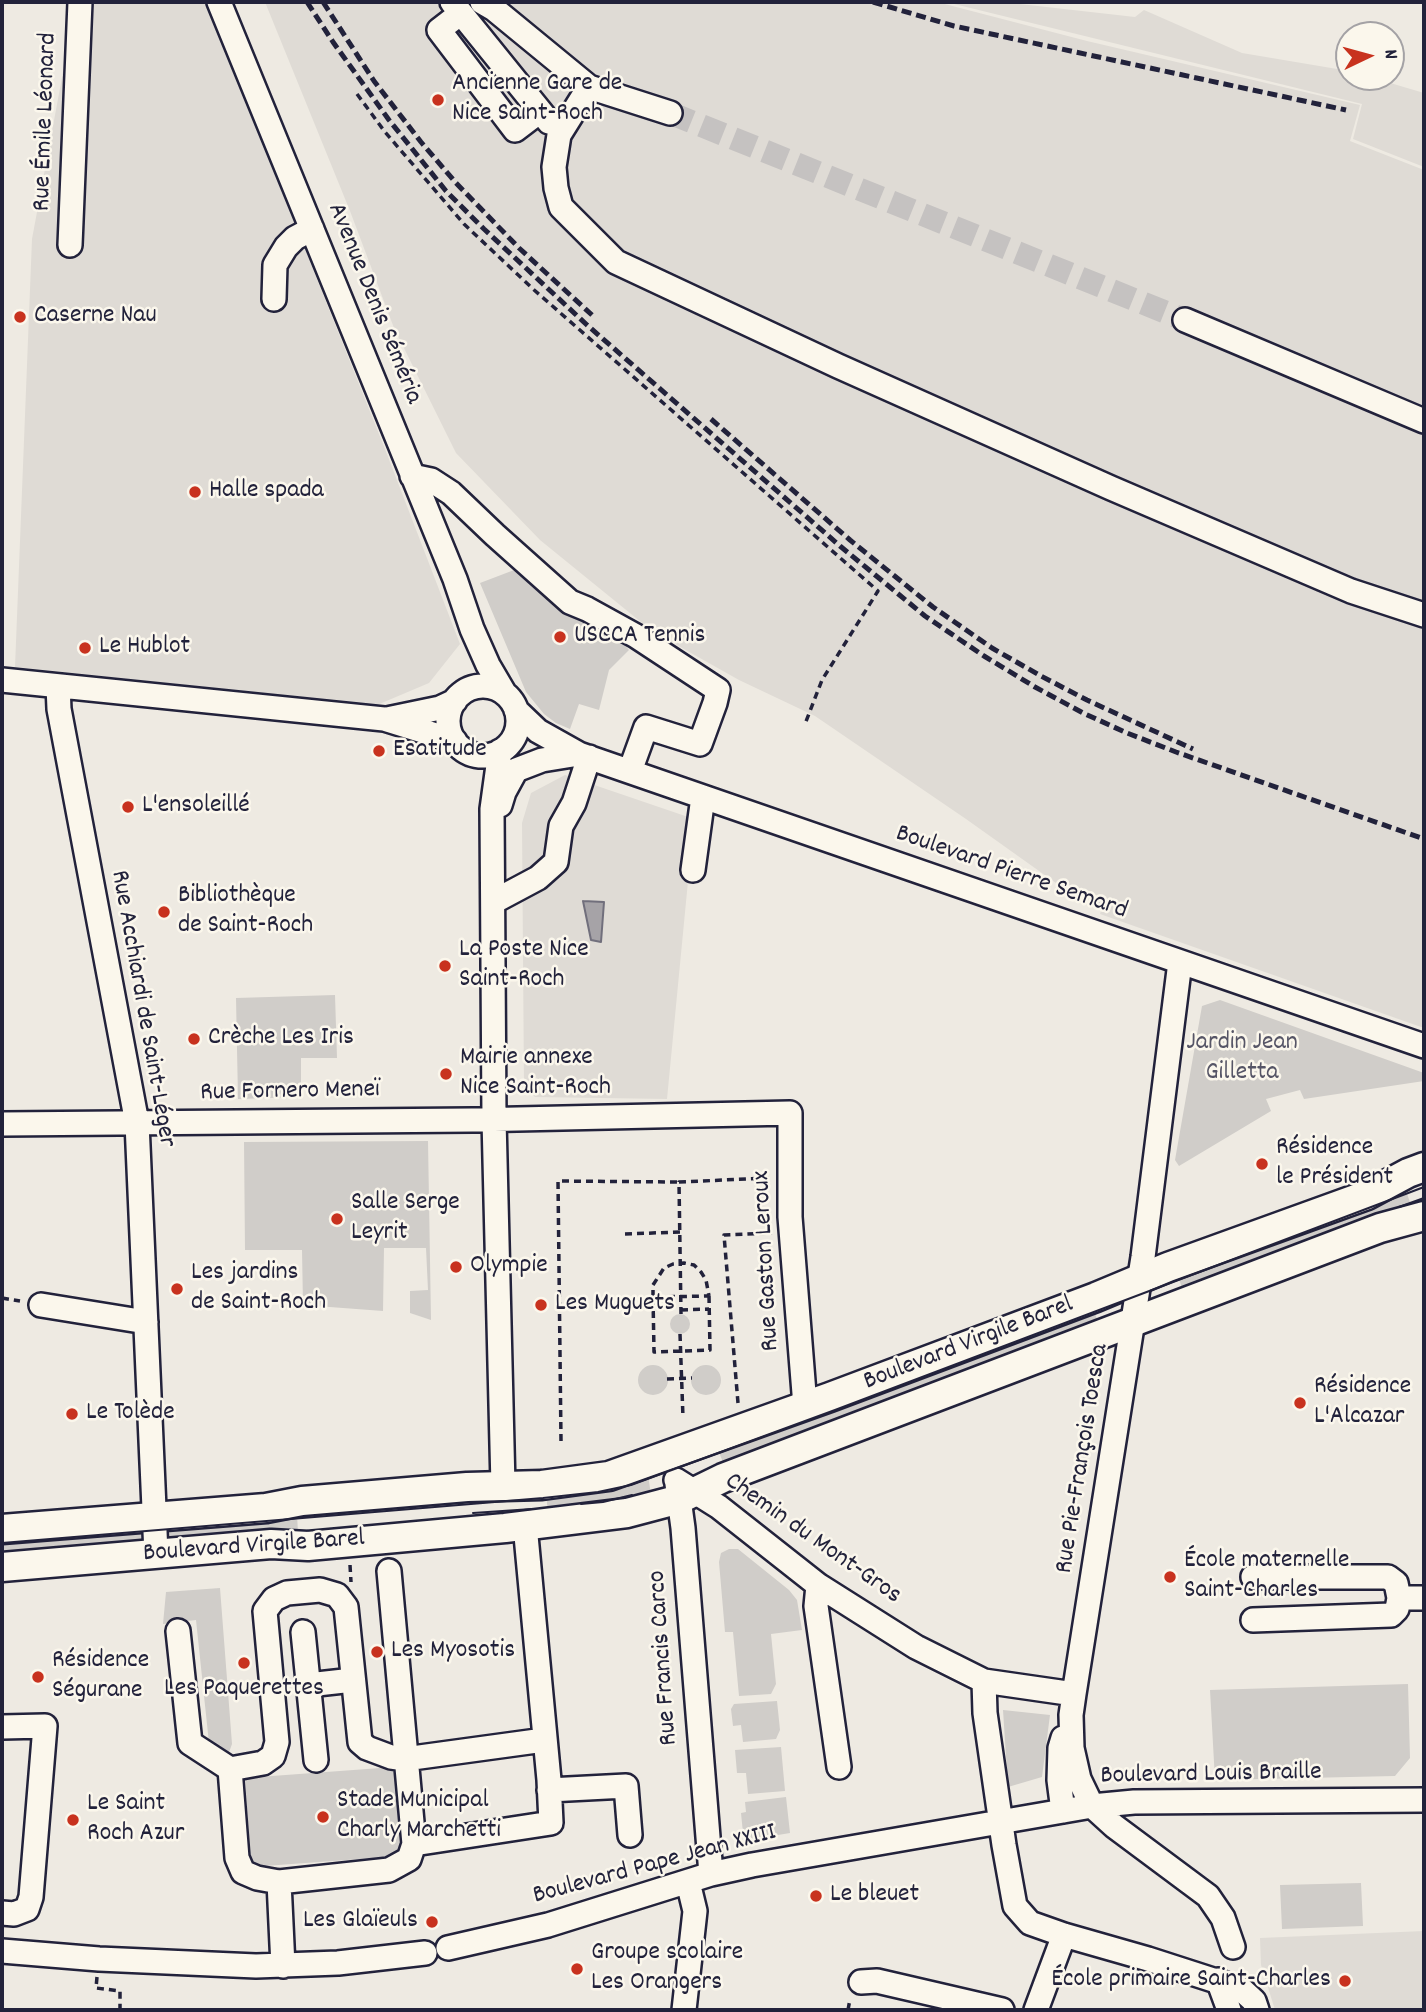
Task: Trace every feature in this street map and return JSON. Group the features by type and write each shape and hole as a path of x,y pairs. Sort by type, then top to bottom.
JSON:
{"main road":[{"name":"Boulevard Virgile Barel","path":"2,1529 266,1508 344,1497 542,1485 609,1476 806,1406 1367,1195 1424,1167"},
{"name":"Boulevard Virgile Barel","path":"2,1567 271,1544 308,1546 627,1513 1380,1228 1424,1216"},
{"path":"503,1486 515,1526"}],"street":[{"name":"Rue Émile Léonard","path":"70,245 80,2"},
{"name":"Avenue Denis Séméria","path":"219,2 455,579 472,629 488,665 511,702"},
{"path":"482,2 589,87 670,113"},
{"path":"540,111 515,130 439,30 457,7 540,111 559,135"},
{"path":"589,87 559,135 554,167 556,188 561,207 616,262 826,360 1137,499 1351,591 1424,615"},
{"path":"274,299 275,265 295,238 312,229"},
{"path":"1185,320 1424,421"},
{"path":"412,476 431,480 451,493 570,602 636,636 718,690 700,744 646,727 630,771"},
{"name":"Avenue Denis Séméria","path":"460,696 471,668 472,629"},
{"path":"2,680 384,719 486,755 503,749"},
{"name":"Rue Acchiardi de Saint-Léger","path":"58,686 59,709 137,1123 156,1554"},
{"path":"384,719 440,708 481,686 490,686 511,702 517,731 503,749 492,809 494,1119 503,1486"},
{"path":"460,696 450,710 450,731 482,775 492,809"},
{"name":"Boulevard Pierre Semard","path":"511,702 538,731 584,756"},
{"name":"Boulevard Pierre Semard","path":"503,749 528,747 584,756 1424,1046"},
{"path":"493,832 504,792 516,770 542,760 584,756 574,803 561,826 556,862 538,878 493,902"},
{"path":"693,870 703,797"},
{"name":"Rue Pie-François Toesca","path":"1072,1705 1134,1322 1180,962"},
{"name":"Rue Fornero Meneï","path":"2,1124 790,1113"},
{"name":"Rue Gaston Leroux","path":"790,1113 792,1232 806,1406"},
{"path":"41,1305 146,1322"},
{"name":"Rue Francis Carco","path":"695,1445 679,1457 684,1490 711,1874"},
{"name":"Chemin du Mont-Gros","path":"684,1490 719,1507 818,1585 916,1647 984,1681 1072,1705"},
{"path":"414,1844 551,1823 544,1741 515,1526"},
{"path":"230,1769 237,1858 243,1872 279,1882 388,1870 410,1859 414,1844 389,1571"},
{"path":"1253,1577 1388,1577 1396,1583 1399,1598 1397,1609 1391,1615 1254,1620"},
{"path":"818,1585 816,1606 839,1767"},
{"path":"178,1631 190,1743 230,1769 263,1763 273,1756 276,1742 265,1611 274,1599 287,1592 320,1590 337,1595 346,1607 360,1741 367,1748 405,1759 544,1741"},
{"path":"1399,1598 1424,1598"},
{"path":"303,1632 316,1759"},
{"path":"309,1685 353,1680"},
{"path":"984,1681 985,1713 1015,1906 1030,1923 1241,1989 1254,2001 1257,2010"},
{"path":"1072,1705 1072,1748 1079,1779 1092,1806 1114,1826 1208,1896 1223,1918 1233,1947"},
{"path":"1063,1811 1059,1780 1060,1748 1072,1705"},
{"path":"2,1727 45,1726 31,1897 27,1909 14,1914 2,1913"},
{"path":"549,1790 626,1786 630,1835"},
{"name":"Boulevard Louis Braille","path":"1001,1822 1092,1806 1134,1802 1424,1800"},
{"name":"Boulevard Pape Jean XXIII","path":"448,1948 548,1925 711,1874 1001,1822"},
{"path":"279,1882 283,1966"},
{"path":"684,2010 695,1911 688,1882"},
{"path":"1036,2010 1064,1935"},
{"path":"2,1951 99,1959 283,1966 425,1953"},
{"path":"1218,1980 1229,2010"},
{"path":"861,1982 877,1981 1002,2010"}],"path":[{"path":"357,94 400,150 464,224 533,289 878,591 822,680 805,724"},
{"path":"561,1441 558,1181 679,1182 790,1177"},
{"path":"679,1182 681,1312 709,1310"},
{"path":"625,1234 680,1232"},
{"path":"738,1403 724,1235 792,1232"},
{"path":"681,1263 694,1265 706,1280 710,1350 654,1352 653,1284 664,1268 681,1263"},
{"path":"653,1297 709,1296"},
{"path":"680,1334 683,1418"},
{"path":"667,1380 692,1378"},
{"path":"96,1988 120,1991 120,2010"}],"shaded area":[{"name":"Halle spada","path":"76,2 206,2 460,644 429,683 377,705 15,667 32,239"},
{"path":"265,2 937,2 1087,41 1360,105 1350,141 1424,170 1424,1028 1100,914 1103,905 1070,893 815,716 739,680 652,631 540,540 456,453 394,328 350,211"},
{"path":"946,2 1002,2 1135,17 1144,10 1242,53 1335,69 1335,91 1405,91 1405,87 1424,93 1424,167 1353,139 1362,104"},
{"path":"565,775 694,819 667,1099 535,1097 524,1086 522,823 531,793"},
{"path":"583,901 604,902 601,942 591,940"},
{"name":"École primaire Saint-Charles","path":"1424,1931 1424,2010 1275,2010 1261,1965 1260,1938"}],"green space":[{"name":"USCCA Tennis","path":"522,567 606,624 629,650 609,670 599,710 579,704 570,729 544,714 526,692 480,583"},
{"path":"335,995 337,1058 301,1058 301,1097 238,1099 236,998"},
{"name":"Jardin Jean Gilletta","path":"1220,1000 1424,1073 1424,1081 1304,1099 1300,1090 1266,1099 1271,1111 1179,1166 1175,1160 1202,1006"},
{"name":"Salle Serge Leyrit","path":"428,1141 431,1320 410,1313 410,1291 428,1290 426,1248 384,1248 383,1311 303,1305 302,1250 245,1250 244,1142"},
{"path":"1405,1188 1412,1208 1184,1294 1177,1273"},
{"path":"1093,1307 1099,1325 725,1467 718,1450"},
{"path":"680,1314 687,1317 690,1324 687,1331 680,1334 673,1331 670,1324 673,1317"},
{"path":"653,1365 663,1370 668,1380 663,1390 653,1395 643,1390 638,1380 643,1370"},
{"path":"706,1365 716,1370 721,1380 716,1390 706,1395 696,1390 691,1380 696,1370"},
{"path":"648,1475 651,1495 548,1514 546,1493"},
{"path":"297,1514 298,1533 2,1558 2,1539"},
{"path":"738,1549 789,1590 797,1600 802,1630 771,1634 776,1684 771,1694 739,1696 733,1632 725,1632 719,1562 721,1553"},
{"path":"220,1588 232,1744 228,1755 209,1743 196,1620 163,1624 166,1592"},
{"path":"1408,1684 1410,1758 1395,1776 1215,1780 1210,1690"},
{"path":"777,1701 780,1730 776,1739 743,1742 741,1725 733,1726 731,1709 734,1704"},
{"path":"1003,1710 1050,1715 1042,1777 1008,1787"},
{"path":"781,1747 785,1791 748,1794 746,1773 737,1773 735,1750"},
{"name":"Stade Municipal Charly Marchetti","path":"394,1767 401,1856 251,1867 245,1778"},
{"path":"786,1797 790,1833 754,1839 743,1833 741,1813 746,1812 745,1802"},
{"path":"1361,1883 1363,1926 1282,1929 1280,1885"}],"tunnel":[{"path":"670,113 1185,320"}],"tram line":[{"path":"2,1543 543,1498 598,1492 631,1485 1424,1187"},
{"path":"1399,1207 1424,1198"},
{"path":"581,1504 632,1495"},
{"path":"473,1513 532,1509"}],"railway":[{"path":"307,2 389,120 446,191 484,229 587,325 840,546 925,616 1035,687 1127,733 1424,839"},
{"path":"323,2 374,81 456,183 519,248 592,315"},
{"path":"873,2 954,26 1346,110"},
{"path":"711,419 850,540 933,607 992,648 1087,700 1193,749"}],"place":[{"name":"Ancienne Gare de Nice Saint-Roch","path":"438,100"},
{"name":"Caserne Nau","path":"20,317"},
{"name":"Halle spada","path":"195,492"},
{"name":"USCCA Tennis","path":"560,637"},
{"name":"Le Hublot","path":"85,648"},
{"name":"Esatitude","path":"379,751"},
{"name":"L'ensoleillé","path":"128,807"},
{"name":"Bibliothèque de Saint-Roch","path":"164,912"},
{"name":"La Poste Nice Saint-Roch","path":"445,966"},
{"name":"Crèche Les Iris","path":"194,1039"},
{"name":"Mairie annexe Nice Saint-Roch","path":"446,1074"},
{"name":"Résidence le Président","path":"1262,1164"},
{"name":"Salle Serge Leyrit","path":"337,1219"},
{"name":"Olympie","path":"456,1267"},
{"name":"Les jardins de Saint-Roch","path":"177,1289"},
{"name":"Les Muguets","path":"541,1305"},
{"name":"Résidence L'Alcazar","path":"1300,1403"},
{"name":"Le Tolède","path":"72,1414"},
{"name":"École maternelle Saint-Charles","path":"1170,1577"},
{"name":"Les Myosotis","path":"377,1652"},
{"name":"Les Paquerettes","path":"244,1663"},
{"name":"Résidence Ségurane","path":"38,1677"},
{"name":"Stade Municipal Charly Marchetti","path":"323,1817"},
{"name":"Le Saint Roch Azur","path":"73,1820"},
{"name":"Le bleuet","path":"816,1896"},
{"name":"Les Glaïeuls","path":"432,1922"},
{"name":"Groupe scolaire Les Orangers","path":"577,1969"},
{"name":"École primaire Saint-Charles","path":"1345,1981"}]}
